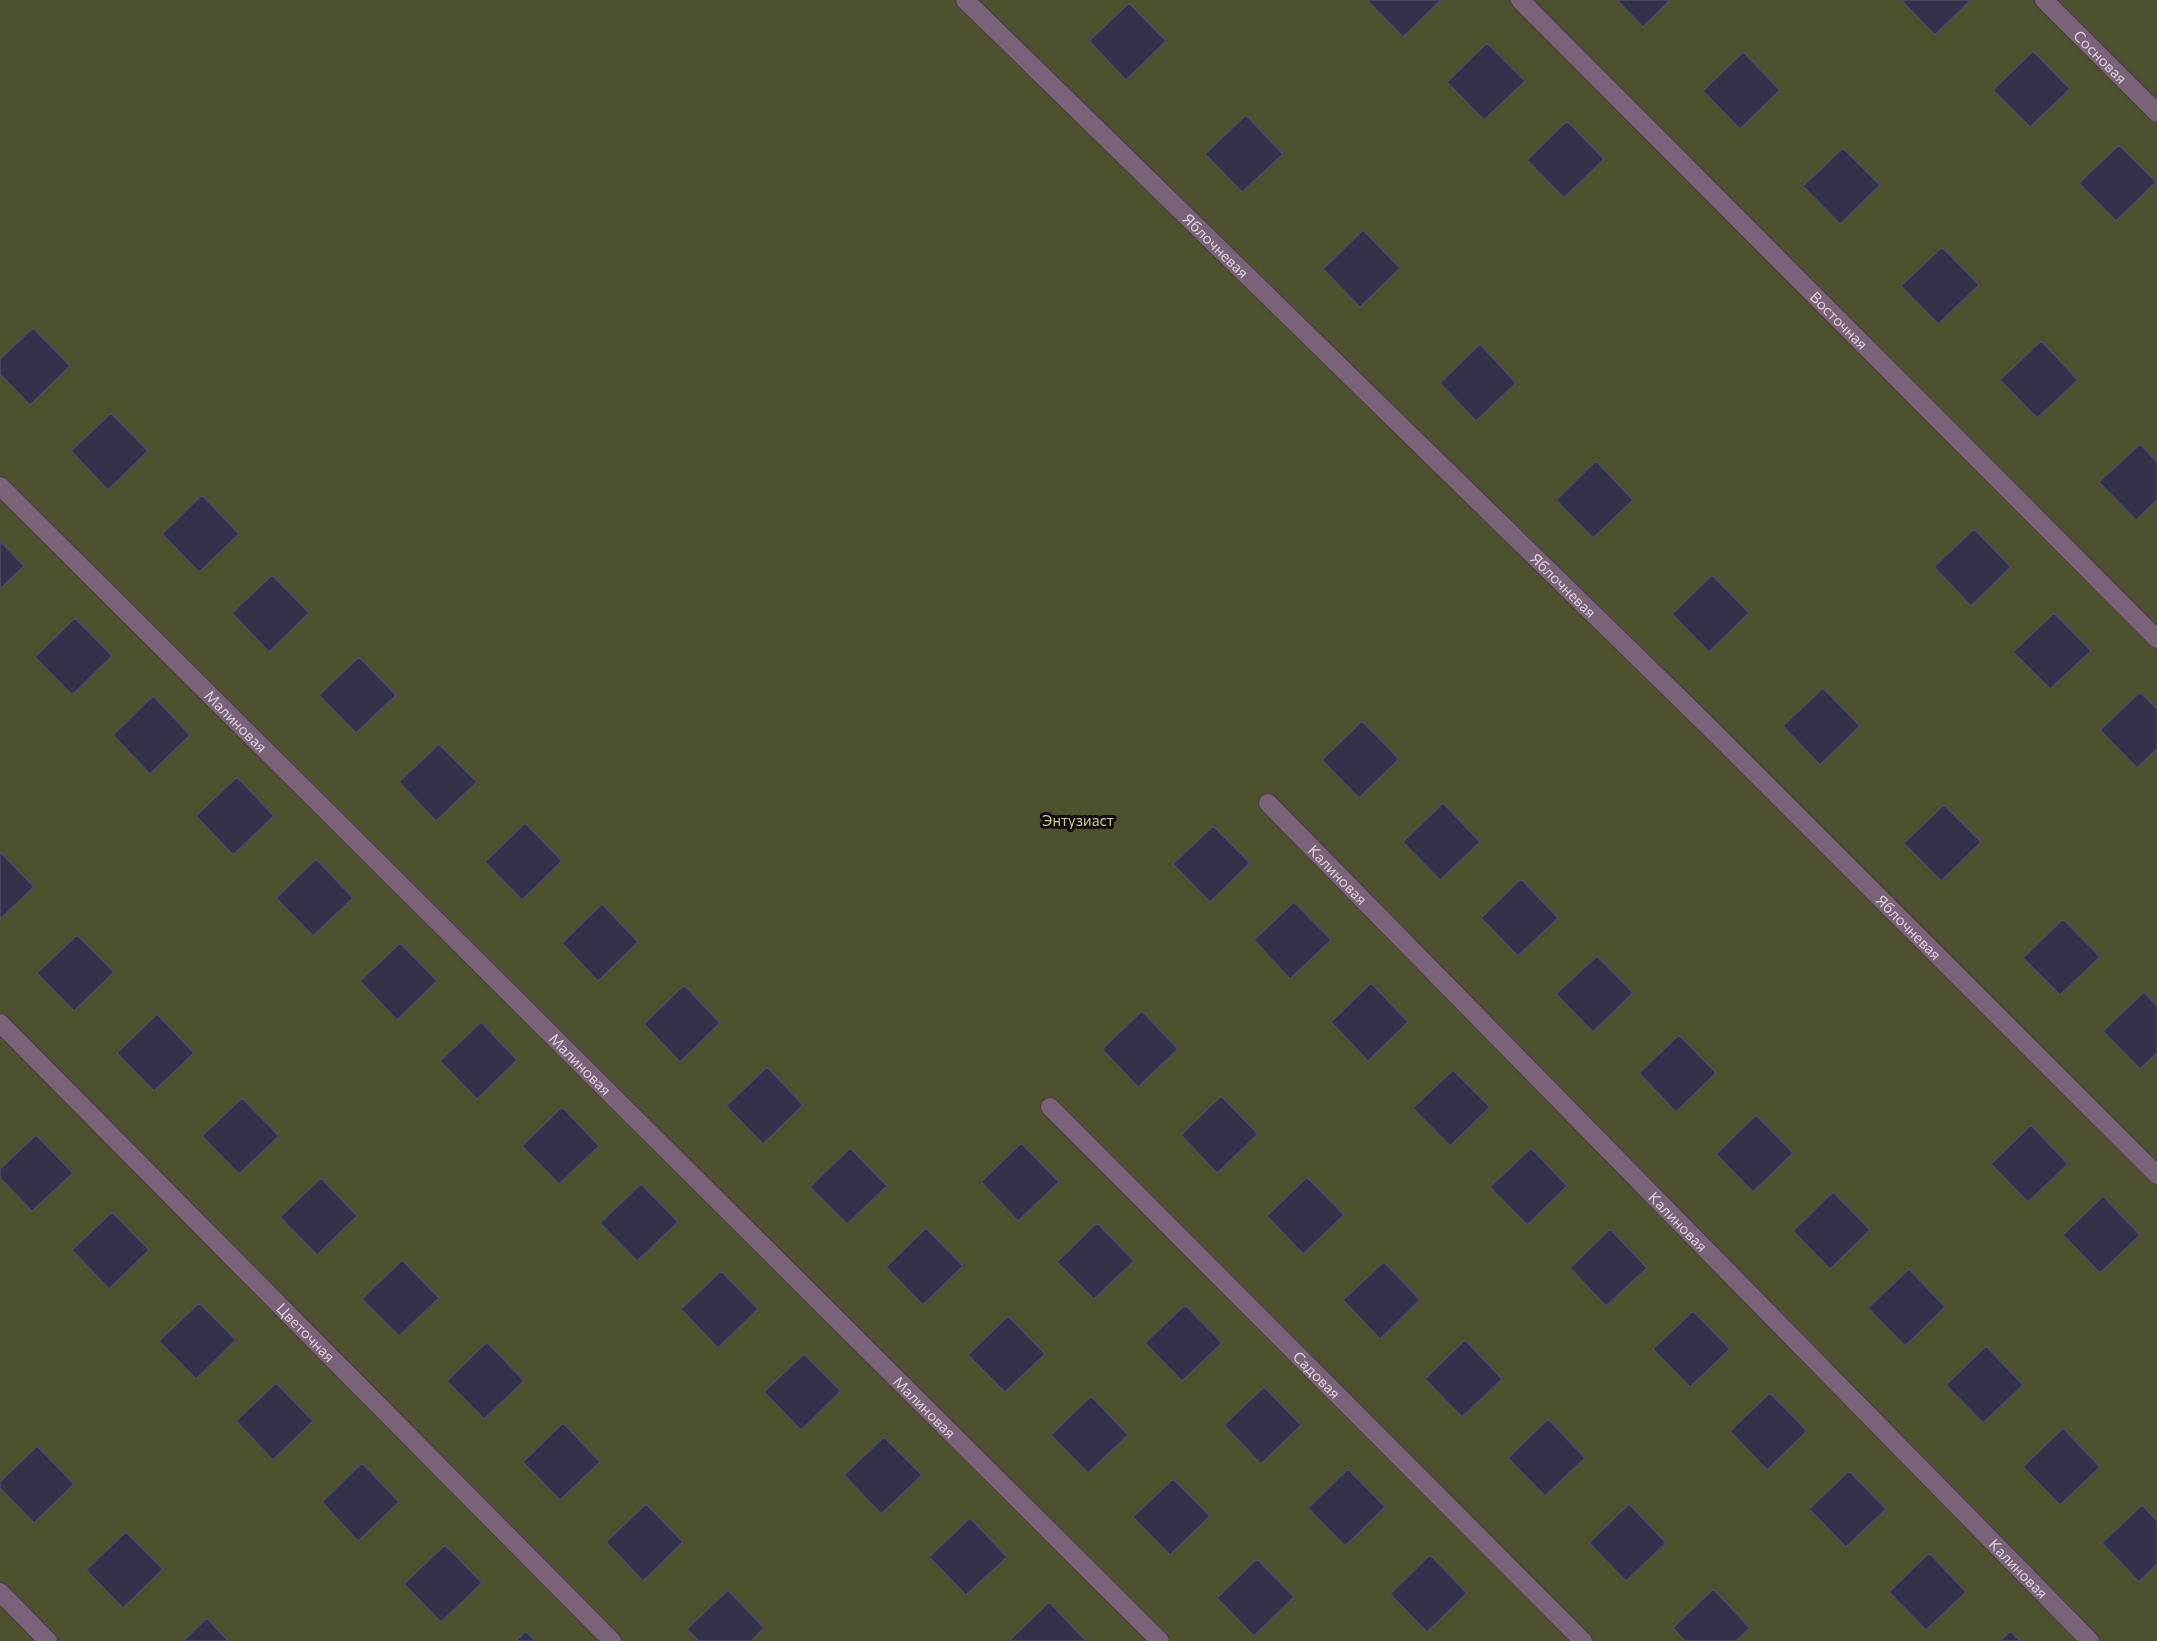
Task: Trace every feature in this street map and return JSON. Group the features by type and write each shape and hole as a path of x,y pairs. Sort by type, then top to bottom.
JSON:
{"street":[{"name":"Яблочневая","path":"965,0 1710,728 2157,1174"},
{"name":"Восточная","path":"1520,0 2157,639"},
{"name":"Сосновая","path":"2044,0 2157,113"},
{"name":"Малиновая","path":"0,486 1160,1641"},
{"name":"Калиновая","path":"1268,804 2090,1641"},
{"name":"Цветочная","path":"0,1023 612,1641"},
{"name":"Садовая","path":"1050,1107 1583,1641"},
{"path":"0,1592 48,1641"}],"green space":[{"name":"Энтузиаст","path":"0,0 2157,0 2157,1641 0,1641"}],"building":[{"path":"1367,0 1441,0 1403,37"},
{"path":"1617,0 1670,0 1643,27"},
{"path":"1901,0 1971,0 1935,35"},
{"path":"1129,3 1166,41 1126,80 1089,41"},
{"path":"1487,43 1525,81 1484,120 1447,82"},
{"path":"2033,51 2070,89 2030,127 1993,90"},
{"path":"1743,52 1780,90 1740,129 1703,91"},
{"path":"1246,115 1283,154 1242,192 1205,154"},
{"path":"1567,121 1604,159 1564,198 1527,160"},
{"path":"2119,145 2156,182 2116,221 2079,183"},
{"path":"1843,148 1880,185 1840,224 1803,186"},
{"path":"1363,230 1400,268 1360,307 1323,269"},
{"path":"1942,247 1979,285 1938,324 1901,286"},
{"path":"33,328 70,366 30,405 0,374 0,359"},
{"path":"2041,341 2078,380 2037,418 2000,380"},
{"path":"1480,344 1516,383 1476,421 1440,383"},
{"path":"111,413 148,451 108,490 71,451"},
{"path":"2140,444 2157,462 2157,500 2136,520 2099,482"},
{"path":"1596,461 1633,500 1593,538 1556,500"},
{"path":"202,495 239,534 199,572 162,534"},
{"path":"1974,529 2011,567 1971,606 1934,567"},
{"path":"0,541 24,566 0,589"},
{"path":"272,575 309,613 269,652 232,613"},
{"path":"1712,575 1749,613 1709,652 1672,614"},
{"path":"2054,613 2091,651 2050,689 2013,652"},
{"path":"75,618 112,656 72,695 35,657"},
{"path":"359,657 396,695 356,733 319,695"},
{"path":"1823,688 1860,726 1820,765 1783,726"},
{"path":"2140,692 2157,709 2157,749 2137,768 2100,730"},
{"path":"153,696 190,735 150,774 113,735"},
{"path":"1362,721 1399,759 1359,798 1322,760"},
{"path":"439,744 477,782 436,821 399,782"},
{"path":"237,777 274,816 233,855 196,816"},
{"path":"1443,803 1480,842 1440,880 1403,842"},
{"path":"1944,805 1981,842 1941,881 1904,843"},
{"path":"525,823 562,861 522,900 485,862"},
{"path":"1213,826 1250,863 1210,902 1173,864"},
{"path":"0,852 34,887 0,919"},
{"path":"316,859 353,898 313,936 276,898"},
{"path":"1521,879 1558,918 1518,956 1481,918"},
{"path":"1294,902 1331,940 1290,979 1254,940"},
{"path":"602,904 638,942 598,981 562,943"},
{"path":"2063,919 2100,957 2060,995 2023,958"},
{"path":"77,935 114,972 74,1011 37,973"},
{"path":"400,943 437,981 397,1020 360,981"},
{"path":"1597,956 1633,993 1593,1032 1556,994"},
{"path":"1371,983 1408,1022 1368,1061 1331,1022"},
{"path":"684,985 720,1023 680,1062 644,1024"},
{"path":"2144,992 2157,1006 2157,1053 2140,1069 2103,1031"},
{"path":"1142,1011 1178,1049 1138,1087 1102,1049"},
{"path":"157,1014 194,1053 154,1091 117,1053"},
{"path":"481,1022 517,1060 477,1099 440,1061"},
{"path":"1679,1035 1716,1073 1676,1112 1639,1073"},
{"path":"767,1067 803,1105 763,1144 726,1106"},
{"path":"1453,1070 1490,1107 1450,1146 1413,1108"},
{"path":"1221,1096 1258,1134 1217,1173 1181,1135"},
{"path":"242,1098 279,1136 239,1174 202,1136"},
{"path":"562,1107 599,1146 559,1184 522,1146"},
{"path":"1756,1115 1793,1153 1753,1192 1716,1154"},
{"path":"2031,1125 2068,1164 2028,1202 1991,1164"},
{"path":"36,1135 73,1173 32,1211 0,1178 0,1169"},
{"path":"1021,1143 1059,1182 1018,1221 981,1182"},
{"path":"850,1148 887,1186 847,1224 810,1187"},
{"path":"1531,1148 1567,1186 1527,1225 1490,1187"},
{"path":"1307,1177 1344,1215 1303,1254 1267,1216"},
{"path":"321,1178 357,1216 317,1255 280,1217"},
{"path":"641,1184 678,1222 637,1261 600,1223"},
{"path":"1833,1192 1870,1230 1830,1269 1793,1231"},
{"path":"2103,1196 2140,1235 2100,1273 2063,1235"},
{"path":"112,1212 149,1250 109,1289 72,1250"},
{"path":"1097,1223 1134,1261 1094,1299 1057,1262"},
{"path":"926,1228 963,1266 923,1305 886,1267"},
{"path":"1610,1229 1647,1268 1606,1306 1570,1268"},
{"path":"402,1260 439,1298 399,1336 362,1299"},
{"path":"1384,1262 1420,1300 1380,1339 1343,1300"},
{"path":"1909,1269 1945,1307 1905,1346 1868,1308"},
{"path":"721,1271 758,1309 718,1348 681,1309"},
{"path":"199,1303 236,1340 196,1379 159,1341"},
{"path":"1185,1305 1222,1343 1182,1381 1145,1343"},
{"path":"1693,1311 1730,1349 1690,1387 1653,1349"},
{"path":"1008,1316 1045,1354 1005,1392 968,1355"},
{"path":"1465,1340 1502,1379 1462,1417 1425,1379"},
{"path":"487,1342 524,1381 484,1419 447,1381"},
{"path":"1986,1346 2023,1385 1983,1423 1946,1385"},
{"path":"804,1354 841,1391 801,1430 764,1392"},
{"path":"276,1383 313,1421 273,1460 236,1421"},
{"path":"1264,1387 1301,1425 1261,1464 1224,1425"},
{"path":"1770,1393 1807,1431 1767,1470 1730,1431"},
{"path":"1091,1396 1128,1435 1088,1473 1051,1435"},
{"path":"1548,1419 1585,1458 1545,1496 1508,1458"},
{"path":"563,1423 600,1462 560,1500 523,1462"},
{"path":"2063,1428 2100,1467 2060,1505 2023,1467"},
{"path":"884,1437 922,1475 881,1514 844,1475"},
{"path":"37,1446 74,1484 34,1523 0,1488 0,1482"},
{"path":"362,1463 399,1502 358,1541 322,1502"},
{"path":"1348,1469 1385,1507 1345,1546 1308,1508"},
{"path":"1849,1471 1886,1509 1846,1547 1809,1509"},
{"path":"1173,1479 1210,1516 1170,1555 1133,1517"},
{"path":"646,1504 683,1542 643,1581 606,1542"},
{"path":"1629,1504 1666,1543 1626,1581 1589,1543"},
{"path":"2142,1505 2157,1521 2157,1564 2139,1582 2102,1543"},
{"path":"970,1518 1007,1557 966,1595 929,1557"},
{"path":"126,1532 163,1569 123,1608 86,1570"},
{"path":"445,1545 482,1583 441,1622 404,1584"},
{"path":"1929,1553 1966,1592 1926,1630 1889,1592"},
{"path":"1430,1555 1467,1593 1427,1632 1390,1594"},
{"path":"1257,1559 1294,1597 1254,1636 1217,1598"},
{"path":"1713,1589 1750,1628 1736,1641 1685,1641 1673,1628"},
{"path":"728,1590 764,1628 751,1641 699,1641 687,1629"},
{"path":"1049,1602 1086,1641 1009,1641"},
{"path":"207,1618 228,1641 183,1641"},
{"path":"526,1631 535,1641 516,1641"},
{"path":"2010,1631 2020,1641 2000,1641"}]}
